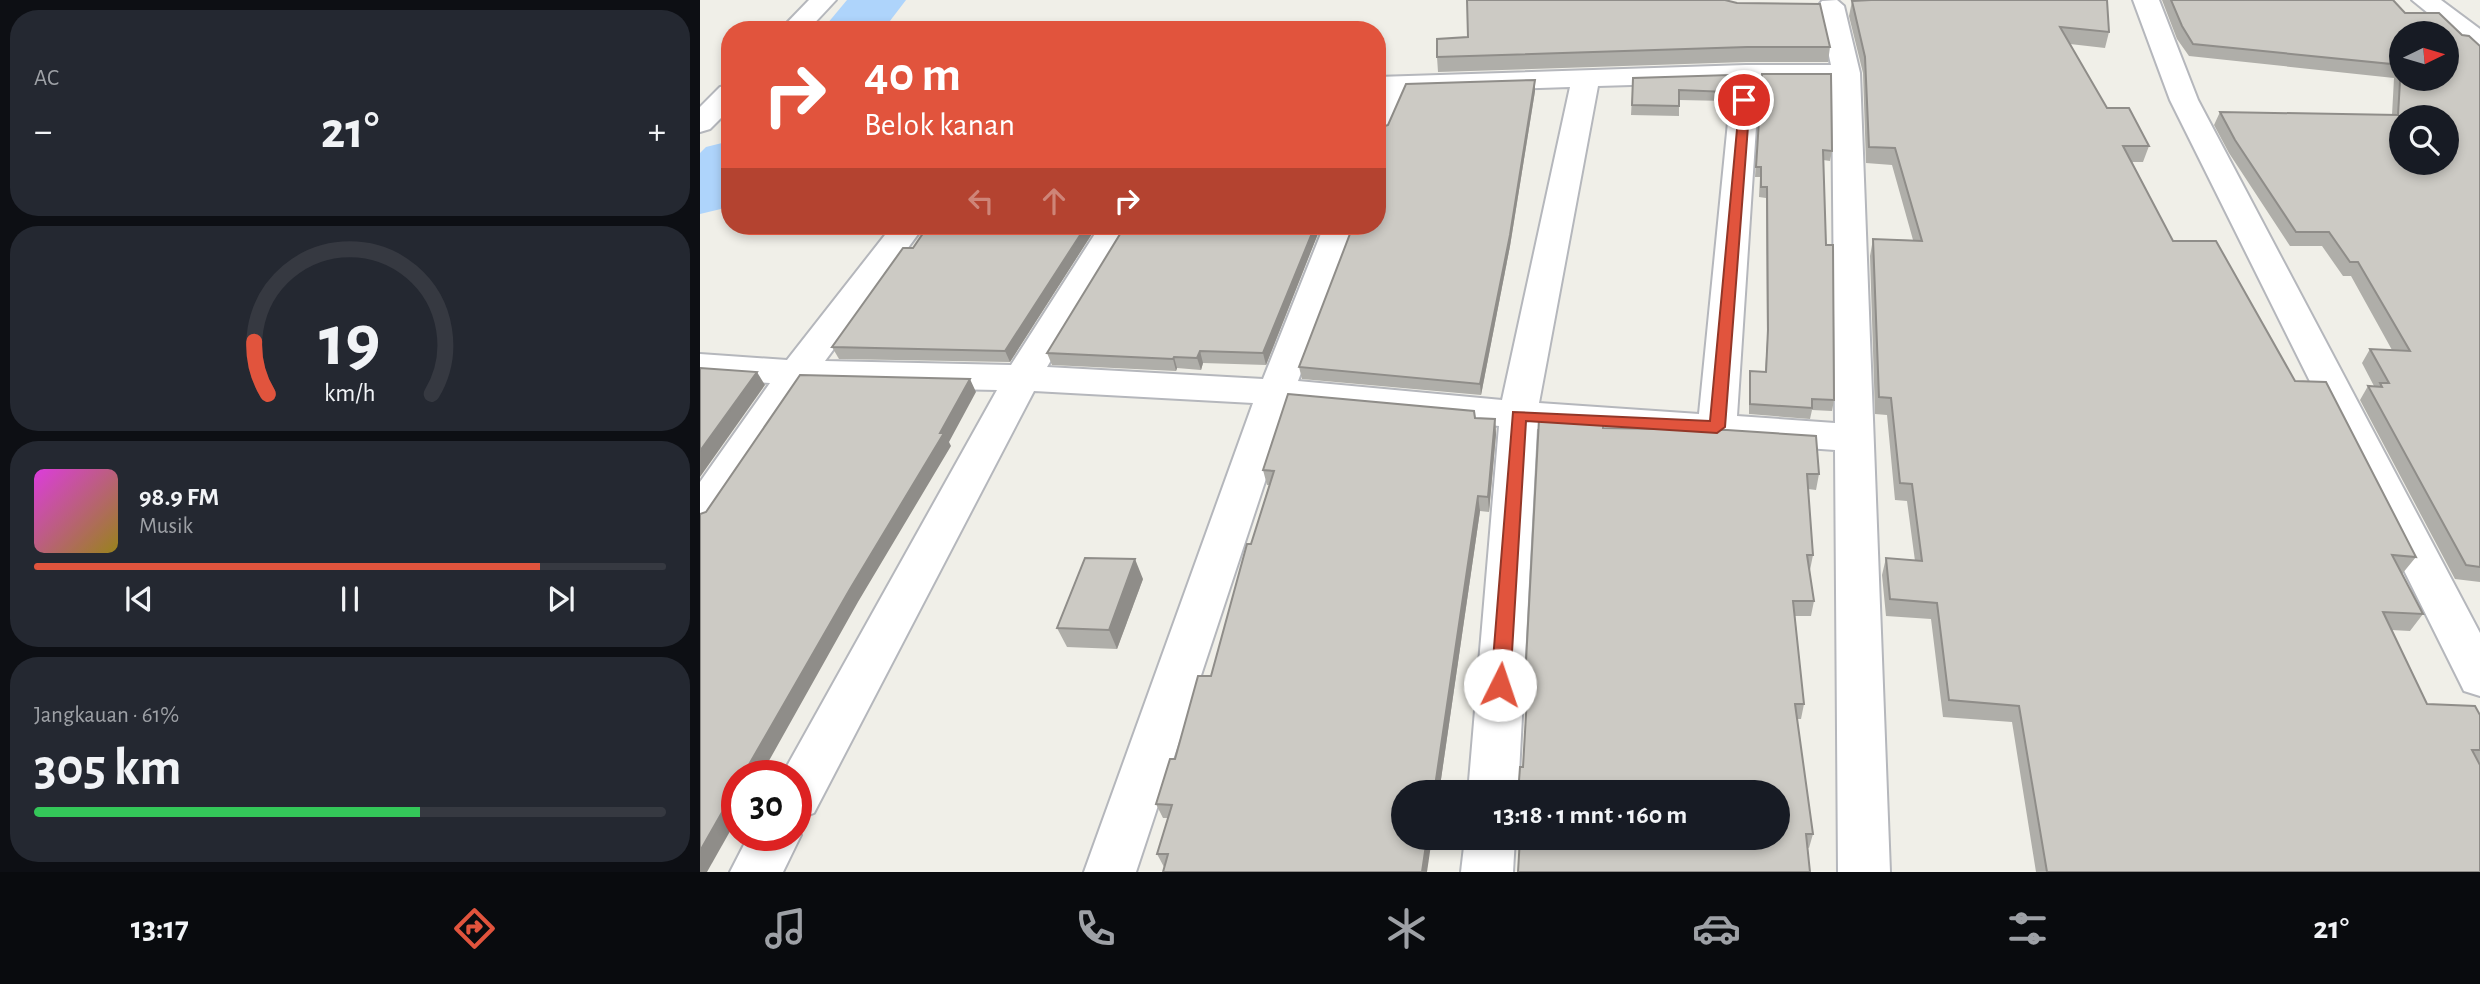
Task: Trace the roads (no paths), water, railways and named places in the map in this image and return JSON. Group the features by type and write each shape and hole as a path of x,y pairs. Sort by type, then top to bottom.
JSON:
{"street":[{"path":"802,21 823,0"},
{"path":"2146,0 2184,100 2480,677"},
{"path":"2425,0 2480,42"},
{"path":"1830,6 1846,74 1864,872"},
{"path":"1386,85 1746,73 1846,74"},
{"path":"1717,427 1746,73"},
{"path":"1494,780 1519,415 1586,78"},
{"path":"700,122 721,102"},
{"path":"700,513 797,373 901,235"},
{"path":"812,767 1022,378 1110,235"},
{"path":"1111,872 1276,392 1337,235"},
{"path":"700,366 797,373 1022,378 1276,392 1519,415 1856,438"},
{"path":"1487,872 1489,850"},
{"path":"756,872 767,851"}],"waterway":[{"path":"859,21 878,0"},
{"path":"700,193 721,171"}]}
